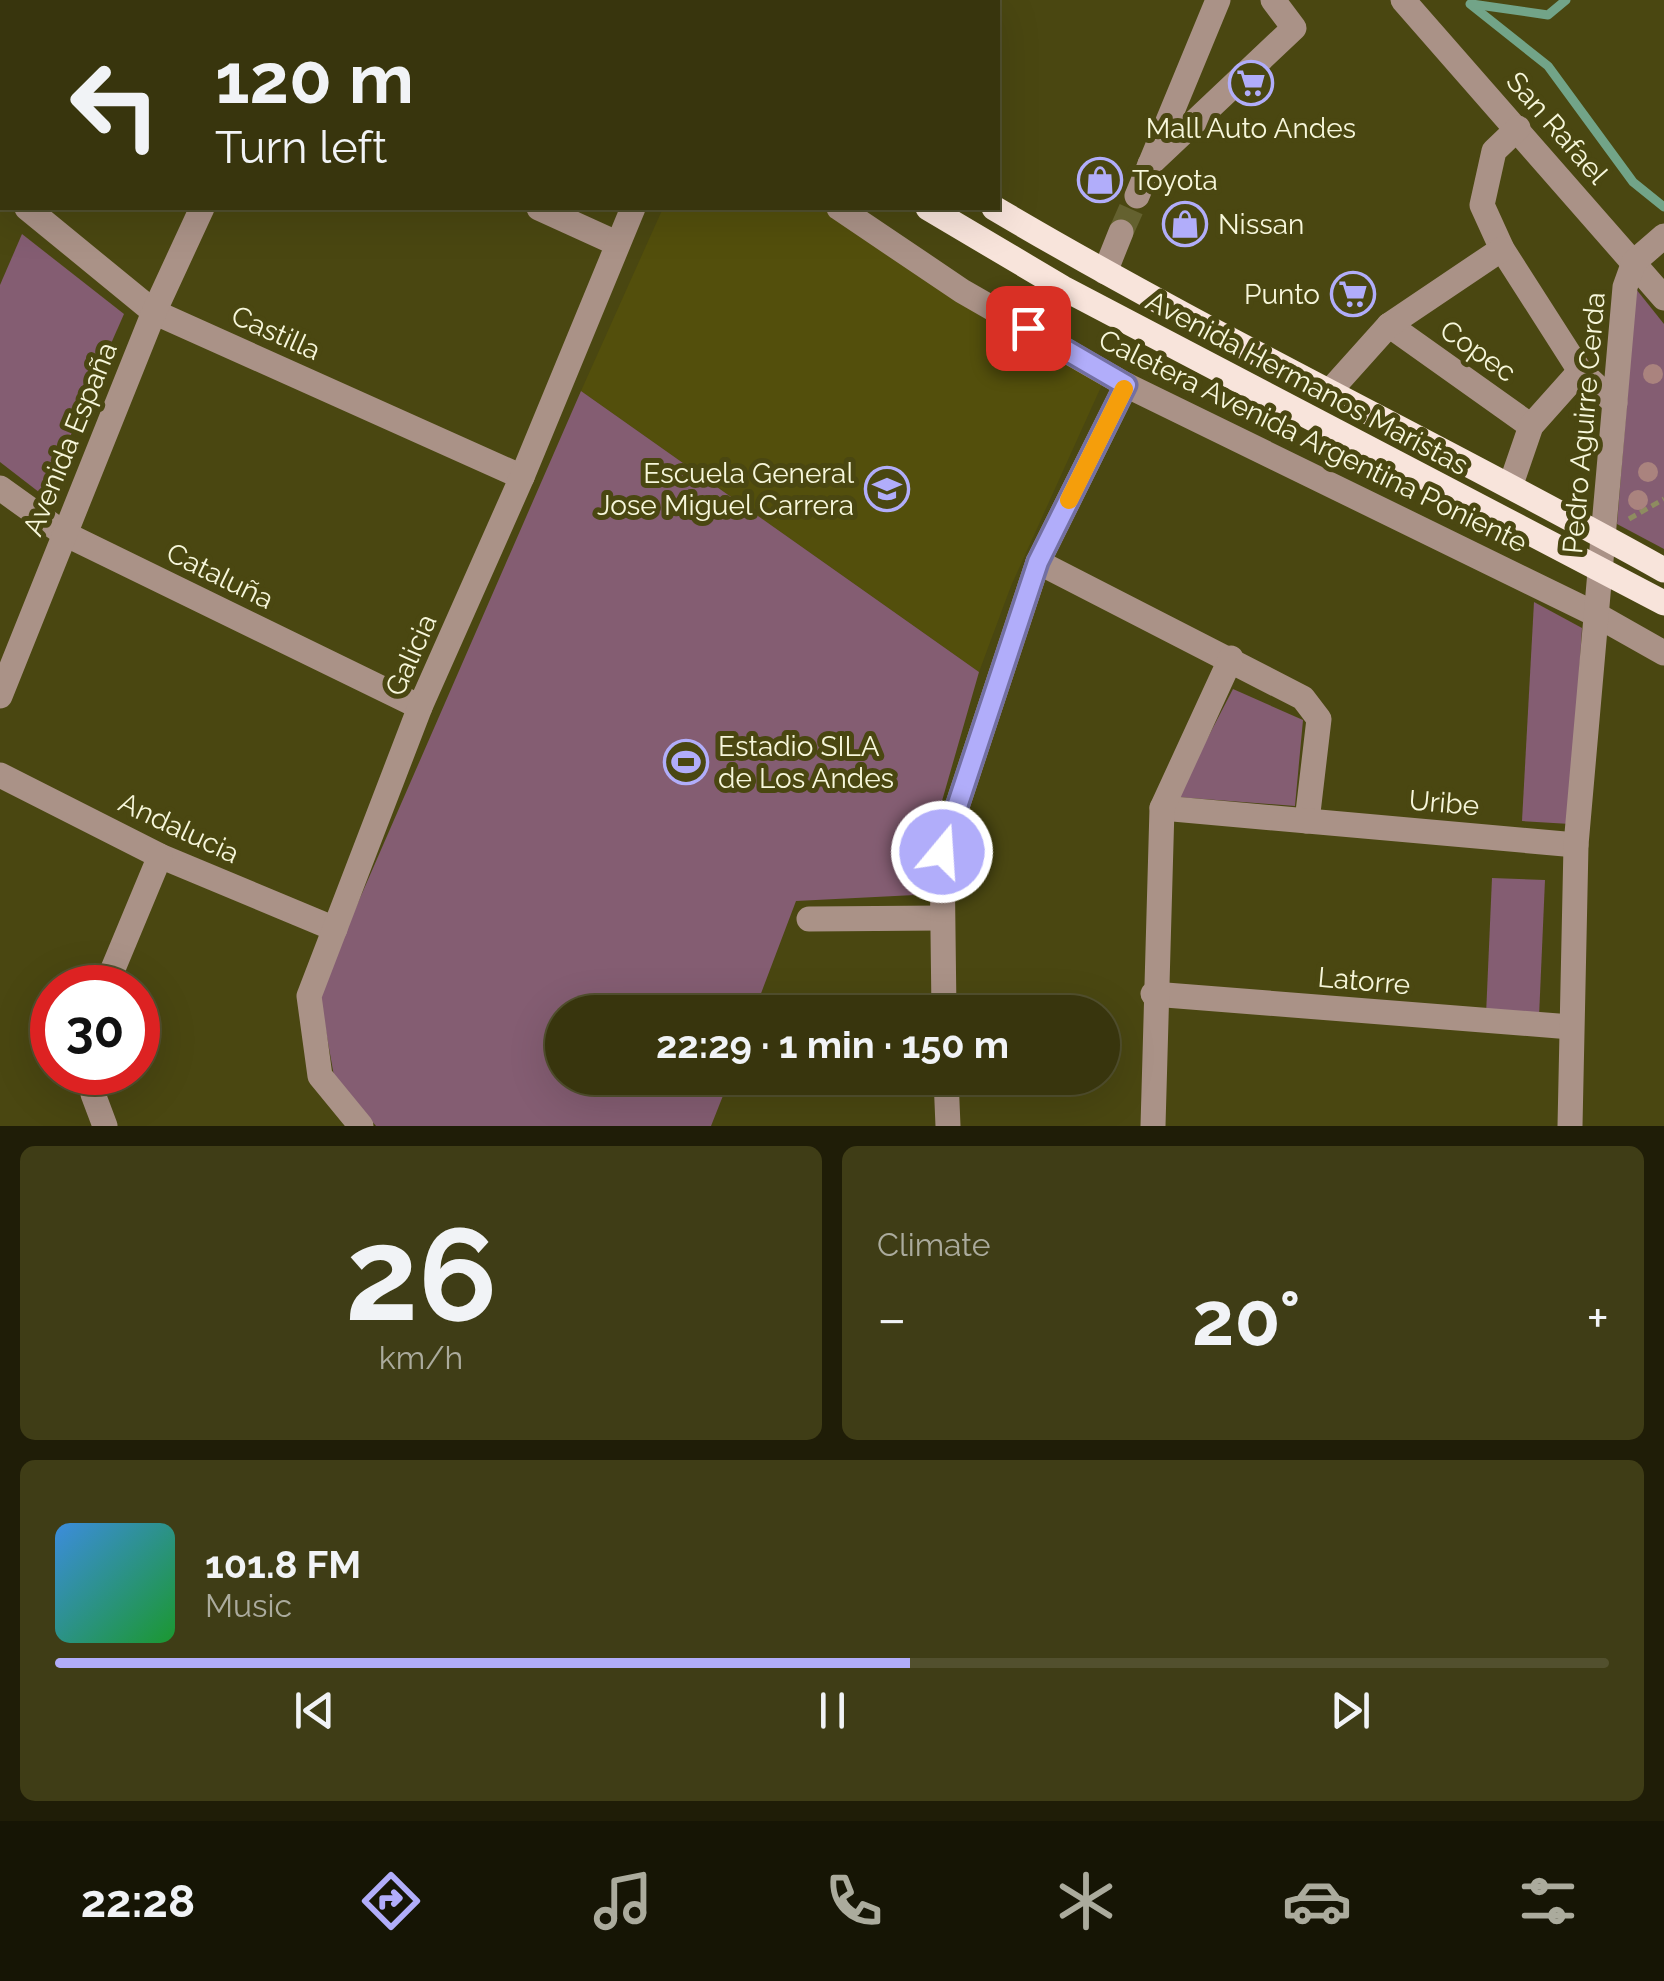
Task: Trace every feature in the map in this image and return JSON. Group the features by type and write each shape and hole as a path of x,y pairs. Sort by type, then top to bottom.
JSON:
{"main road":[{"name":"Avenida Hermanos Maristas","path":"931,210 1063,288 1664,602"},
{"name":"Avenida Hermanos Maristas","path":"997,210 1328,394 1511,484 1664,570"}],"street":[{"path":"1137,196 1218,0"},
{"path":"1150,164 1294,28 1273,0"},
{"name":"San Rafael","path":"1403,0 1664,298"},
{"path":"1518,128 1494,151 1482,205 1502,249 1580,371 1616,403"},
{"name":"Castilla","path":"29,210 154,312 522,477"},
{"name":"Avenida España","path":"0,696 154,312 201,210"},
{"path":"543,210 616,243"},
{"name":"Galicia","path":"361,1126 320,1076 308,996 420,707 522,477 632,210"},
{"name":"Caletera Avenida Argentina Poniente","path":"842,210 962,291 1126,385 1594,613 1664,653"},
{"path":"1105,272 1122,232"},
{"name":"Pedro Aguirre Cerda","path":"1570,1126 1576,845 1625,287 1634,262 1664,236"},
{"name":"Copec","path":"1328,394 1390,325 1502,249"},
{"name":"Copec","path":"1390,325 1531,426"},
{"path":"1511,484 1531,426 1580,371"},
{"path":"944,995 942,852 1038,562 1126,385"},
{"name":"Cataluña","path":"0,488 63,534 420,707"},
{"path":"1038,562 1303,698 1319,719 1307,820"},
{"path":"1152,1126 1153,994 1162,808 1231,658"},
{"name":"Andalucia","path":"0,775 160,856 335,930"},
{"name":"Uribe","path":"1162,808 1576,845"},
{"path":"115,965 160,856"},
{"path":"809,919 942,918"},
{"name":"Latorre","path":"1153,994 1571,1028"},
{"path":"93,1095 105,1126"},
{"path":"947,1095 948,1126"}],"path":[{"path":"1626,520 1664,498"}],"shaded area":[{"name":"Escuela General Jose Miguel Carrera","path":"662,210 831,210 1105,378 1011,586 979,672 581,391"},
{"path":"22,234 124,314 44,496 0,462 0,285"},
{"path":"1636,289 1664,324 1664,549 1617,524"},
{"name":"Estadio SILA de Los Andes","path":"581,391 979,672 915,895 796,901 760,995 545,995 545,1095 723,1095 711,1126 376,1126 334,1076 319,992"},
{"path":"1534,602 1582,628 1570,824 1522,821"},
{"path":"1233,689 1303,720 1295,806 1177,797"},
{"path":"1492,878 1545,880 1539,1017 1486,1015"}],"waterway":[{"path":"1472,4 1548,15 1566,0"},
{"path":"1470,4 1548,66 1633,182 1664,207"}],"tunnel":[{"path":"1121,232 1137,196"}],"slow traffic":[{"path":"1069,500 1124,389"}],"place":[{"name":"Mall Auto Andes","path":"1251,83"},
{"name":"Toyota","path":"1100,180"},
{"name":"Nissan","path":"1185,224"},
{"name":"Punto","path":"1353,294"},
{"name":"Escuela General Jose Miguel Carrera","path":"887,489"},
{"name":"Estadio SILA de Los Andes","path":"686,762"}],"route":[{"path":"942,852 1038,562 1126,385 1028,328"}]}
